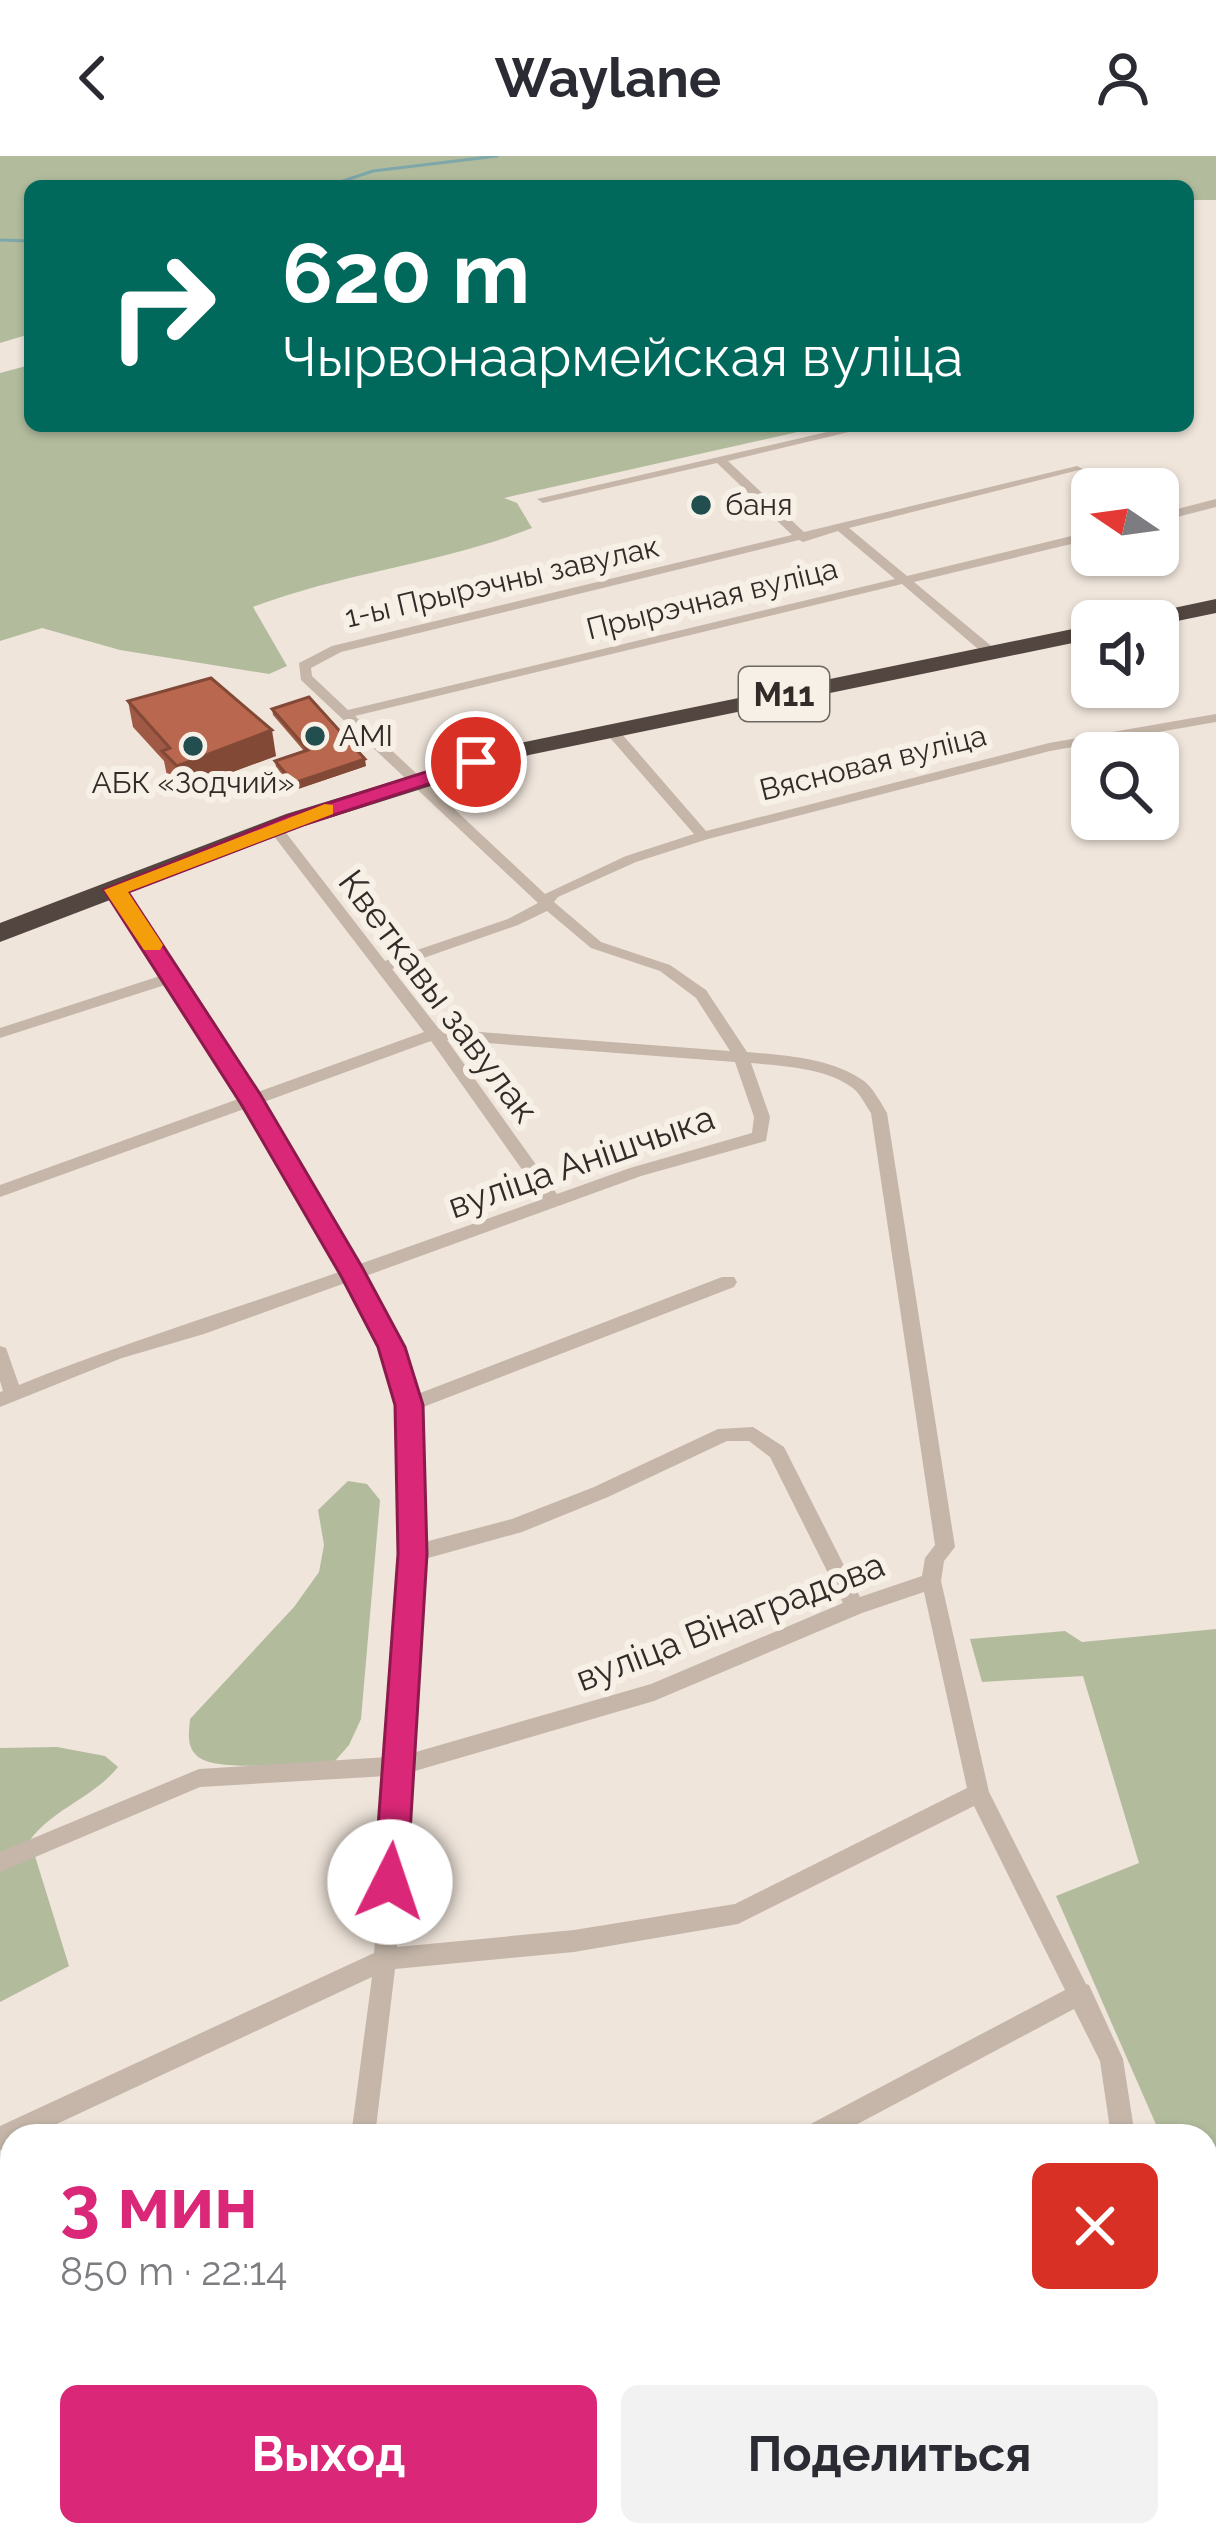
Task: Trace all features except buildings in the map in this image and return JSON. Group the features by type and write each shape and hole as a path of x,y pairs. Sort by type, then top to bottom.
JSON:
{"highway":[{"path":"1179,615 1214,609"},
{"name":"М11","path":"0,934 415,779 610,729 1071,636"}],"street":[{"path":"543,499 842,432"},
{"path":"720,460 803,538"},
{"name":"1-ы Прырэчны завулак","path":"306,677 304,666 337,649 1071,471"},
{"path":"1179,513 1216,503"},
{"path":"842,528 990,652"},
{"name":"Прырэчная вуліца","path":"344,716 1071,540"},
{"name":"вуліца Анішчыка","path":"7,1398 117,1353 554,1202 760,1137 762,1118 740,1054 700,994 665,968 596,945 306,677"},
{"name":"Вясновая вуліца","path":"382,967 513,922 541,909 549,898 631,859 704,836 1049,747 1216,718"},
{"path":"610,729 704,836"},
{"name":"Кветкавы завулак","path":"275,828 434,1034 554,1202"},
{"path":"115,890 251,1100 353,1274 391,1347 409,1405 412,1554 399,1766 385,1959 364,2124"},
{"path":"0,1033 173,977"},
{"path":"0,1191 434,1034 740,1054 832,1072 861,1086 879,1113 945,1547 935,1558 931,1581 979,1793 1111,2059 1121,2124"},
{"path":"409,1405 728,1282"},
{"path":"0,1353 7,1398"},
{"path":"412,1554 515,1526 602,1492 725,1434 753,1434 777,1453 855,1607"},
{"name":"вуліца Вінаградова","path":"0,1862 199,1778 399,1766 654,1692 855,1607 931,1581"},
{"path":"30,2124 385,1959 574,1941 739,1914 979,1793"},
{"path":"834,2124 1081,1993"}],"green space":[{"path":"0,156 1216,156 1216,200 1194,200 1194,180 24,180 24,336 0,343"},
{"path":"24,367 24,432 797,432 504,498 517,503 532,528 253,607 287,666 269,674 120,650 42,628 0,641 0,373"},
{"path":"348,1481 367,1484 380,1500 361,1719 349,1745 335,1761 284,1765 223,1765 197,1756 190,1744 190,1719 294,1607 319,1572 324,1545 318,1510"},
{"path":"1216,1629 1216,2124 1156,2124 1056,1896 1139,1863 1083,1676 982,1682 970,1639 1065,1631 1082,1642"},
{"path":"57,1747 105,1756 118,1767 30,1840 69,1966 0,2002 0,1748"}],"waterway":[{"path":"346,180 373,171 497,156"},
{"path":"0,240 24,241"}],"slow traffic":[{"path":"152,945 115,890 325,810"}],"place":[{"name":"баня","path":"701,505"},
{"name":"AMI","path":"315,736"},
{"name":"АБК «Зодчий»","path":"193,746"}],"route":[{"path":"390,1882 412,1554 409,1405 391,1347 353,1274 251,1100 115,890 295,820 476,762"}]}
